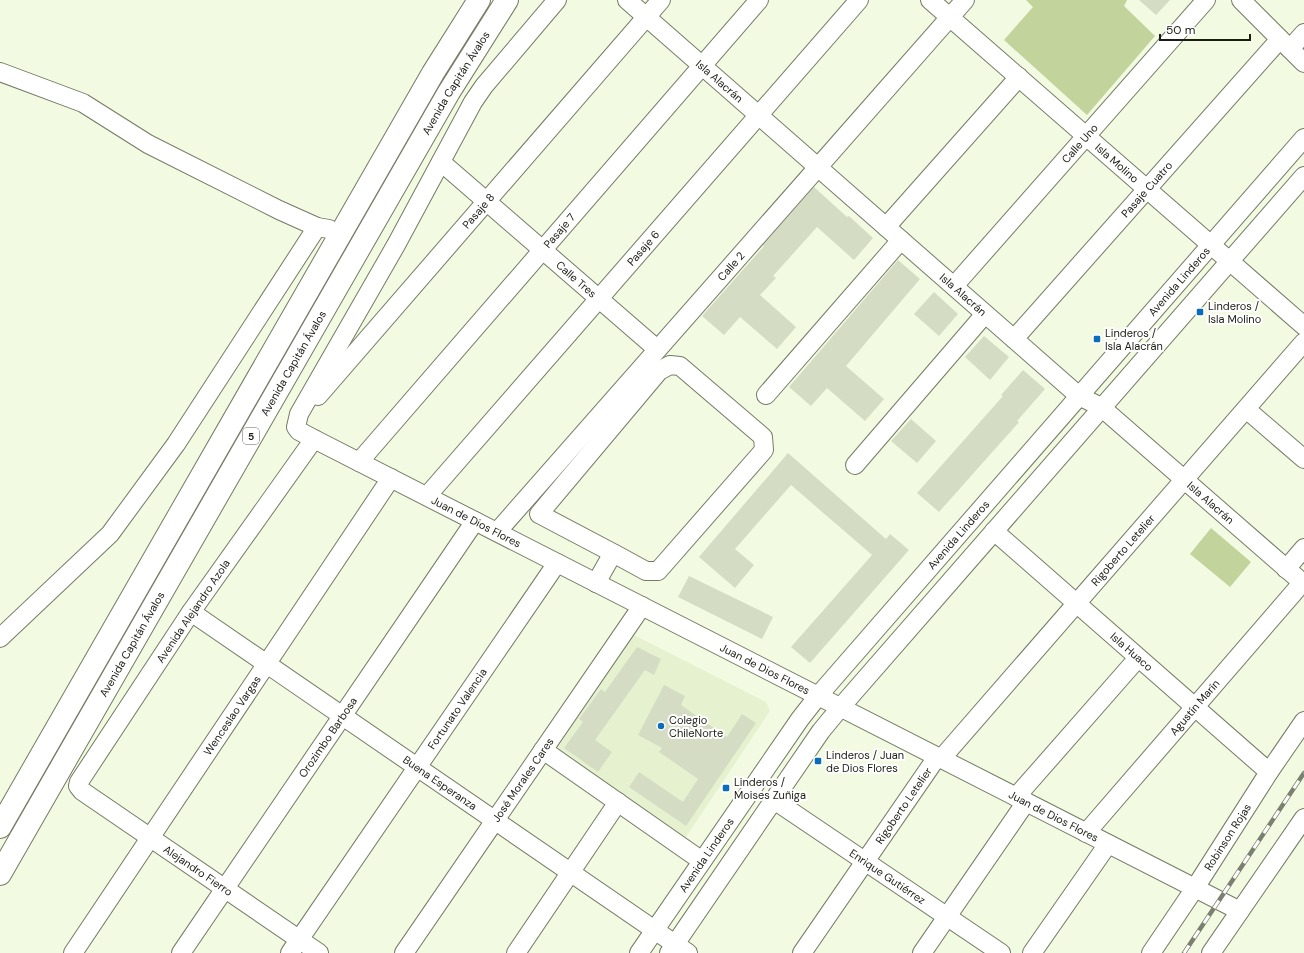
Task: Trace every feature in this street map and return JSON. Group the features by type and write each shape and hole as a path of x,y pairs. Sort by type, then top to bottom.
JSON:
{"highway":[{"name":"Avenida Capitán Ávalos","path":"0,828 433,73 479,0"},
{"name":"Avenida Capitán Ávalos","path":"0,874 449,92 507,0"}],"street":[{"path":"296,421 396,245 473,102 484,86 558,0"},
{"name":"Isla Alacrán","path":"627,0 1079,396 1101,407 1303,583"},
{"name":"Pasaje 8","path":"296,421 661,0"},
{"name":"Pasaje 7","path":"359,462 759,0"},
{"name":"Pasaje 6","path":"427,496 859,0"},
{"name":"Isla Molino","path":"930,0 1304,326"},
{"name":"Calle 2","path":"497,532 965,0"},
{"name":"Calle Uno","path":"954,286 1206,0"},
{"path":"1241,0 1304,64"},
{"name":"Pasaje Cuatro","path":"1014,339 1147,189 1285,44 1304,32"},
{"path":"0,72 83,103 148,144 317,227 342,231"},
{"path":"886,227 1019,77"},
{"name":"Avenida Linderos","path":"639,953 800,719 818,696 1304,138"},
{"name":"Calle Tres","path":"441,162 657,349"},
{"path":"678,950 774,800 821,731 1101,407 1304,176"},
{"path":"0,638 110,534 176,444 317,227"},
{"path":"766,395 901,240"},
{"path":"855,466 985,314"},
{"name":"Rigoberto Letelier","path":"802,953 939,758 1304,342"},
{"path":"670,365 680,366 763,437 764,450 658,571 646,571 613,553 538,514 659,371 670,365"},
{"path":"1246,409 1304,459"},
{"name":"Juan de Dios Flores","path":"296,421 296,427 299,431 314,439 1240,911"},
{"name":"Avenida Alejandro Azola","path":"78,786 79,782 191,612 314,439"},
{"name":"Wenceslao Vargas","path":"72,953 391,478"},
{"name":"Orozimbo Barbosa","path":"181,953 475,521"},
{"name":"Isla Huaco","path":"994,531 1269,772"},
{"path":"1286,568 1304,548"},
{"path":"596,583 613,553"},
{"name":"Fortunato Valencia","path":"295,946 557,563"},
{"name":"Agustín Marín","path":"1086,833 1303,583"},
{"name":"José Morales Cares","path":"404,953 642,606"},
{"name":"Buena Esperanza","path":"191,612 655,930 678,950"},
{"path":"922,953 947,917 1021,799 1138,658"},
{"name":"Robinson Rojas","path":"1151,953 1195,888 1269,772 1304,722"},
{"path":"543,750 702,861"},
{"name":"Alejandro Fierro","path":"78,786 82,791 225,889 295,946 319,953"},
{"name":"Enrique Gutiérrez","path":"774,800 1001,953"},
{"path":"516,953 618,802"},
{"path":"1211,953 1304,818"},
{"path":"1032,953 1108,844"}],"shaded area":[{"name":"Colegio ChileNorte","path":"628,632 766,702 770,711 684,840 553,751"}],"green space":[{"path":"1026,0 1127,0 1124,6 1155,36 1087,115 1004,40 1033,7"},
{"path":"1211,528 1251,562 1230,587 1190,554"}],"building":[{"path":"1139,0 1170,0 1156,15"},
{"path":"814,187 873,238 854,260 817,227 773,276 776,278 760,295 796,327 777,349 740,317 724,335 702,316"},
{"path":"898,260 920,279 846,366 884,399 865,421 827,388 811,406 789,387"},
{"path":"934,292 958,314 939,336 914,314"},
{"path":"984,336 1009,357 990,380 965,357"},
{"path":"1023,370 1045,389 1017,421 1019,422 939,512 917,493 1003,396 1001,395"},
{"path":"911,419 936,441 917,463 891,441"},
{"path":"788,453 886,539 890,534 909,550 810,663 791,647 872,555 791,485 735,549 754,565 735,588 699,557"},
{"path":"689,576 773,617 762,639 678,597"},
{"path":"637,647 661,659 654,675 645,670 595,740 612,752 598,772 564,748 583,722 579,719 601,689 605,692"},
{"path":"664,685 685,696 681,705 727,737 742,714 756,723 686,826 629,787 639,772 683,802 698,779 659,752 662,748 638,735"}],"railway":[{"path":"1184,953 1304,773"}],"place":[{"name":"Linderos / Isla Molino","path":"1200,312"},
{"name":"Linderos / Isla Alacrán","path":"1097,339"},
{"name":"Colegio ChileNorte","path":"661,726"},
{"name":"Linderos / Juan de Dios Flores","path":"818,761"},
{"name":"Linderos / Moises Zuñiga","path":"726,788"}]}
